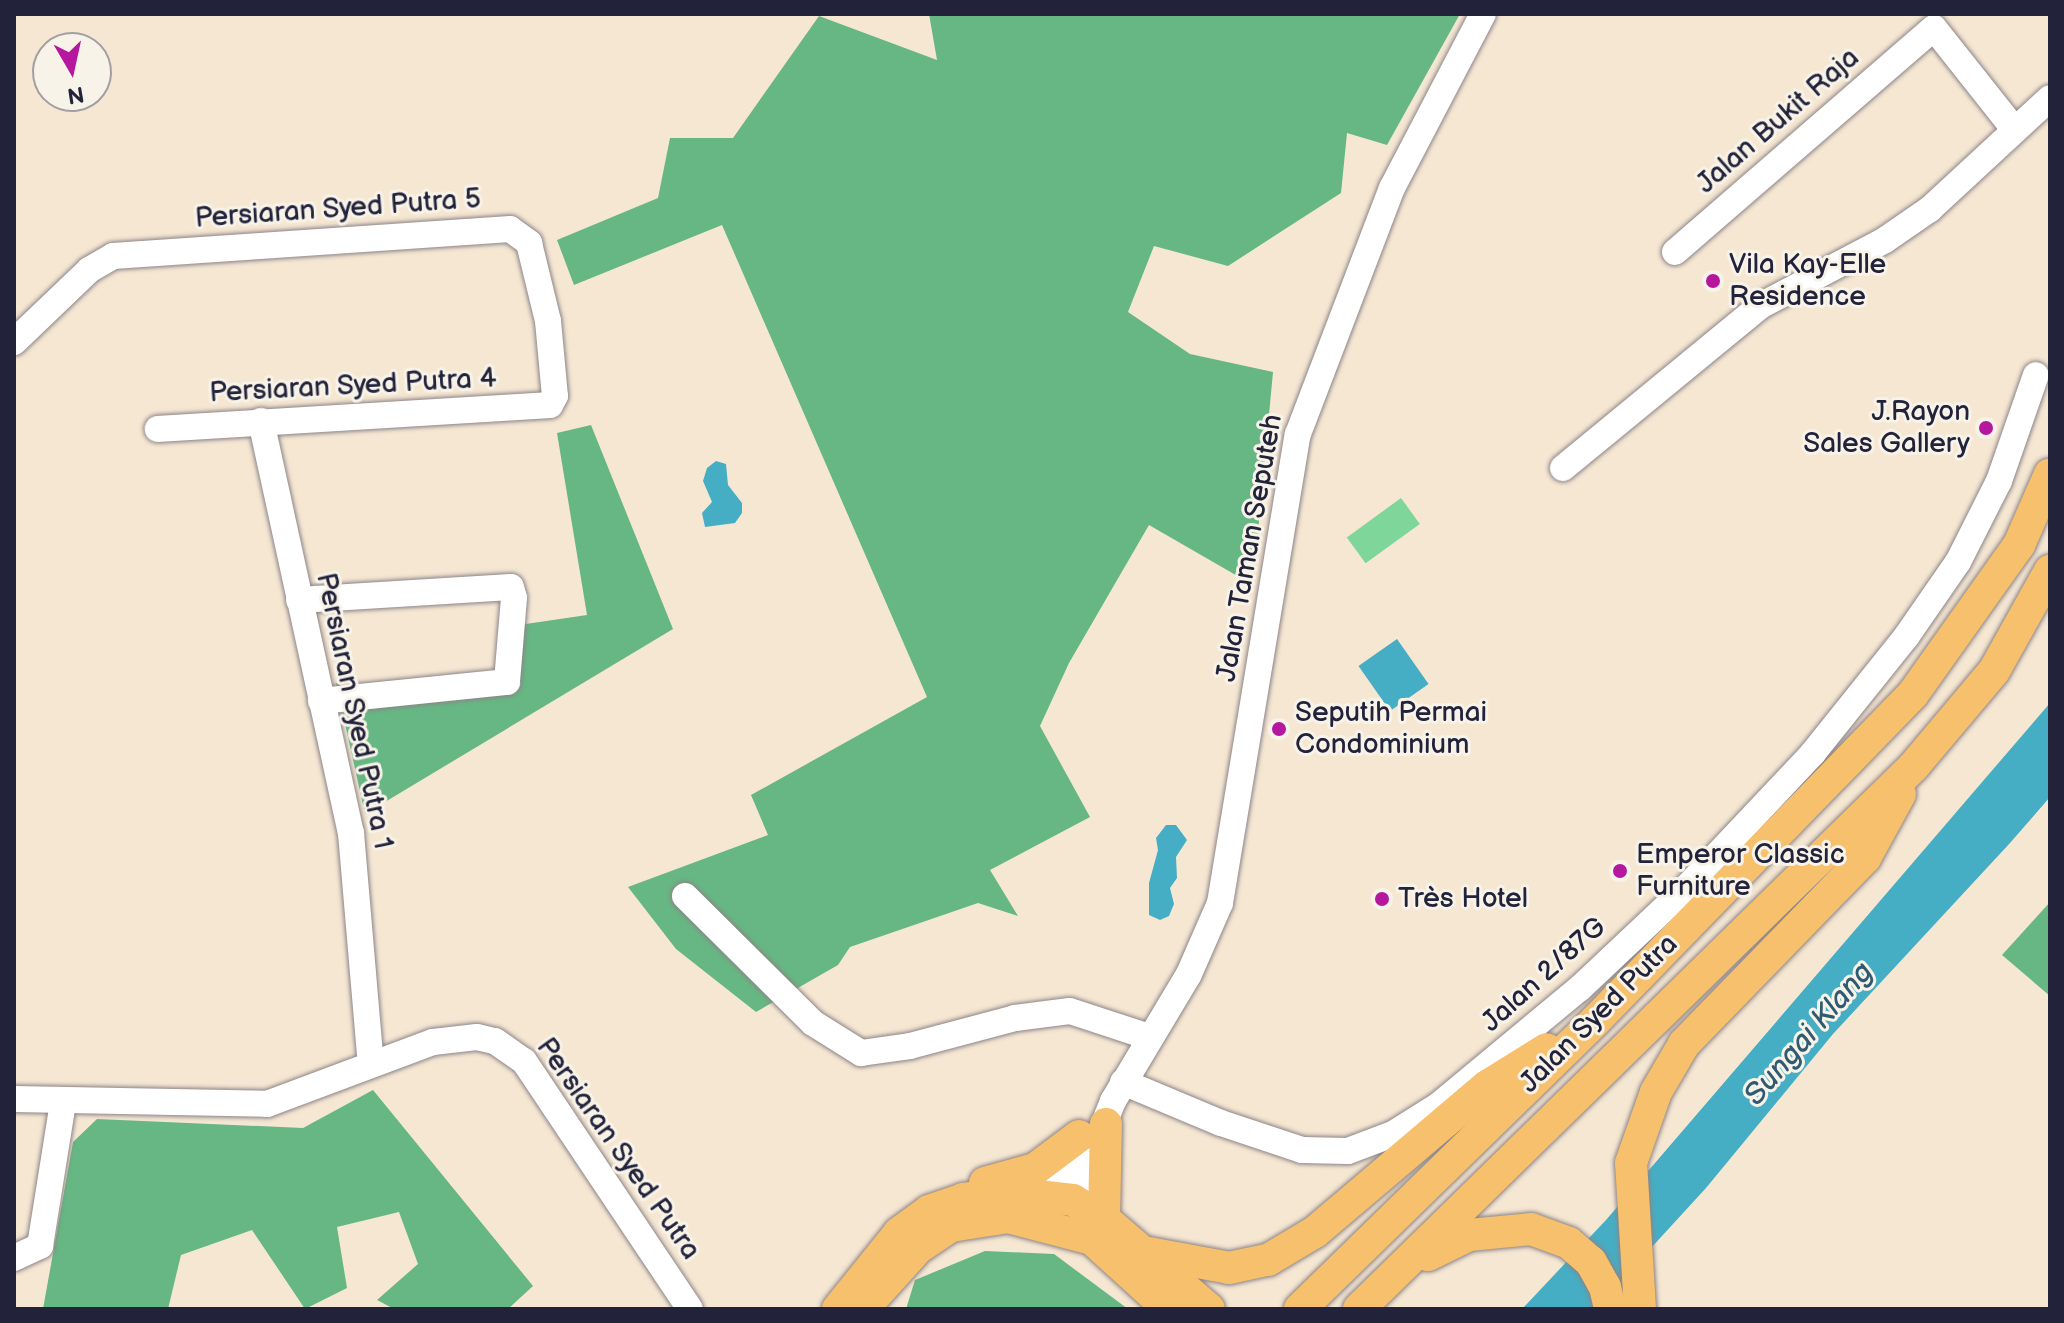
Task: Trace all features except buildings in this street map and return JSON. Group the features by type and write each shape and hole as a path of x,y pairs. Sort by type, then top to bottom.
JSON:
{"main road":[{"name":"Jalan Syed Putra","path":"1300,1309 1595,1021 1913,694 2019,545 2050,474"},
{"name":"Jalan Syed Putra","path":"1359,1309 1914,766 1994,671 2050,571"},
{"path":"1962,709 2012,671 2050,616"},
{"path":"1640,1309 1631,1163 1656,1092 1684,1044 1865,858 1914,766"},
{"path":"1008,1217 1098,1229 1143,1252 1229,1268 1268,1260 1315,1232 1487,1086 1595,1021"},
{"path":"838,1309 899,1233 952,1195 1035,1169 1105,1111"},
{"path":"1098,1229 1105,1111"},
{"path":"1275,1309 1469,1144"},
{"path":"929,1211 989,1195 1060,1202 1192,1305"},
{"path":"864,1309 888,1276 918,1248 951,1226 1008,1217 1060,1202"},
{"path":"1401,1269 1469,1235 1531,1229 1569,1243 1591,1262 1605,1287 1610,1309"},
{"path":"1143,1252 1192,1305"},
{"path":"880,1309 888,1276"}],"street":[{"name":"Jalan Taman Seputeh","path":"1060,1202 1105,1111 1189,974 1220,903 1298,434 1392,188 1483,14"},
{"name":"Jalan Bukit Raja","path":"1675,252 1934,28 2014,129"},
{"path":"1563,468 1760,306 1885,240 1930,209 1963,183 2014,129 2050,98"},
{"name":"Persiaran Syed Putra 5","path":"14,342 89,270 113,256 510,229 529,243 548,321 555,396 550,405"},
{"name":"Jalan 2/87G","path":"1105,1111 1221,1123 1302,1150 1348,1151 1393,1134 1475,1078 1686,888 1832,730 1958,562 1999,481 2036,375"},
{"name":"Persiaran Syed Putra 4","path":"158,429 550,405"},
{"name":"Persiaran Syed Putra 1","path":"261,421 351,833 371,1064"},
{"path":"299,600 511,587 514,598 507,682 321,701"},
{"path":"685,896 813,1023 861,1053 910,1046 1015,1018 1070,1011 1149,1037"},
{"name":"Persiaran Syed Putra","path":"14,1099 63,1103 267,1104 371,1064 459,1037 477,1037 510,1048 524,1061 690,1309"},
{"path":"14,1258 40,1246 63,1103"}],"green space":[{"path":"929,14 1460,14 1387,145 1347,133 1341,193 1228,266 1154,246 1128,312 1190,354 1273,372 1253,585 1149,525 1069,663 1040,726 1090,817 990,870 1018,916 978,903 850,947 838,965 756,1012 676,949 628,887 768,835 751,795 927,697 722,225 574,285 557,240 658,198 670,138 733,138 819,16 937,60"},
{"path":"591,425 673,629 365,814 336,683 365,704 517,684 512,626 587,615 557,433"},
{"path":"1401,498 1420,524 1366,563 1347,537"},
{"path":"2050,902 2050,996 2002,955"},
{"path":"373,1090 533,1286 508,1309 394,1309 377,1300 418,1264 399,1212 337,1227 347,1288 305,1309 252,1230 181,1255 168,1309 43,1309 73,1142 97,1119 303,1128"},
{"path":"985,1251 1054,1254 1128,1309 906,1309 915,1280"}],"water":[{"path":"716,461 726,464 728,485 742,503 742,513 735,523 705,527 702,513 712,502 703,481 707,468"},
{"path":"1397,639 1429,684 1390,711 1358,666"},
{"name":"Sungai Klang","path":"2050,703 2050,797 2010,843 1833,1034 1706,1188 1595,1309 1522,1309 1606,1220"},
{"path":"1166,825 1176,825 1187,840 1176,857 1177,878 1170,888 1174,904 1169,916 1160,920 1149,915 1149,883 1158,850 1156,838"}],"place":[{"name":"Vila Kay-Elle Residence","path":"1713,281"},
{"name":"J.Rayon Sales Gallery","path":"1986,428"},
{"name":"Seputih Permai Condominium","path":"1279,729"},
{"name":"Emperor Classic Furniture","path":"1620,871"},
{"name":"Très Hotel","path":"1382,899"}]}
